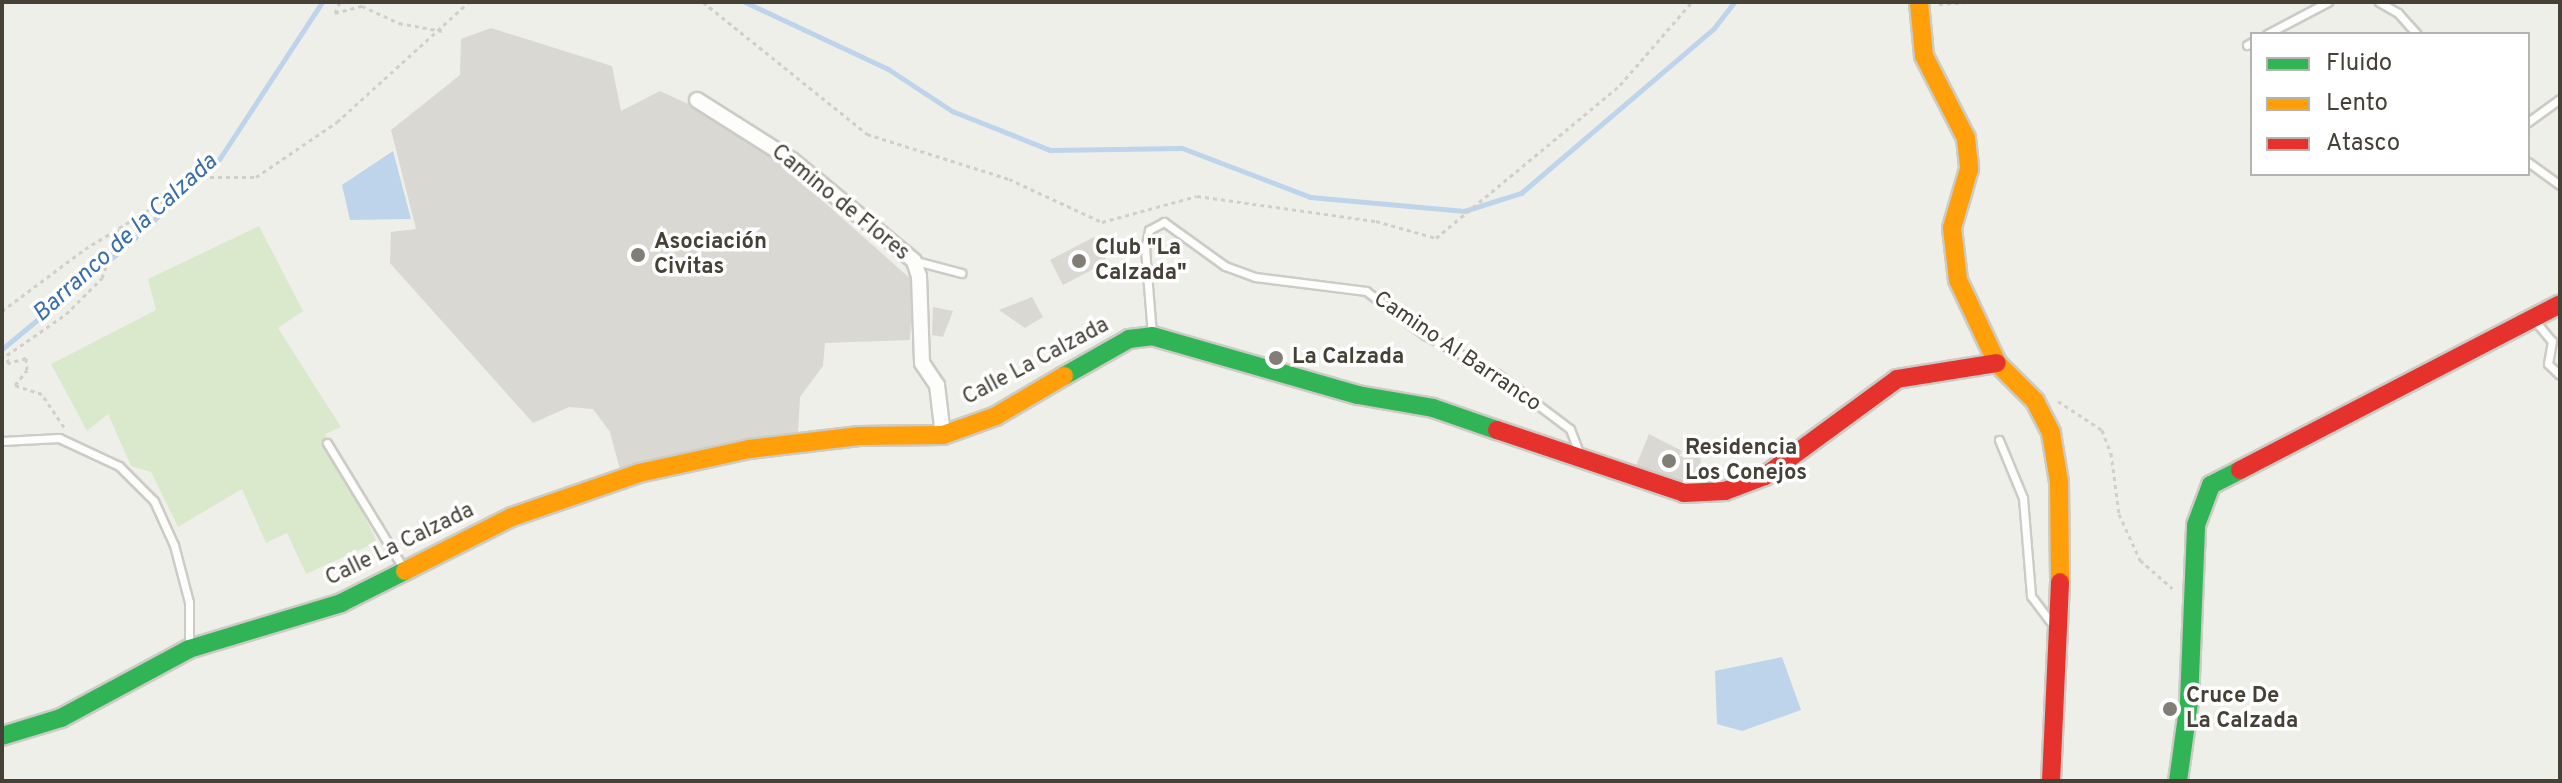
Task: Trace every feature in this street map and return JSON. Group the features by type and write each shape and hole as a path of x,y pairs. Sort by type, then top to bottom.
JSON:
{"main road":[{"path":"1919,3 1924,56 1966,138 1969,169 1952,228 1958,280 1997,363 2035,401 2051,433 2059,482 2058,631 2051,781"},
{"path":"2178,781 2192,620 2196,525 2211,485 2531,316 2560,304"},
{"path":"1152,336 1358,395 1433,408 1684,493 1725,491 1765,476 1897,379 1997,363"},
{"name":"Calle La Calzada","path":"2,736 61,718 189,649 341,603 512,517 639,473 749,449 859,436 943,435 996,416 1108,348 1152,336"}],"street":[{"name":"Camino de Flores","path":"697,100 792,160 914,261 919,276 922,363 937,385 943,435"}],"lane":[{"path":"2271,32 2328,2"},
{"path":"2379,2 2398,13 2415,32"},
{"path":"2530,121 2560,99"},
{"path":"2530,163 2560,185"},
{"name":"Camino Al Barranco","path":"1152,336 1145,249 1149,230 1164,222 1225,266 1255,277 1366,291 1425,335 1497,374 1570,429 1580,457"},
{"path":"914,261 961,273"},
{"path":"2531,316 2552,341 2548,364 2560,375"},
{"path":"1999,440 2023,498 2031,596 2058,631"},
{"path":"2,441 66,441 119,466 154,501 174,545 189,602 189,649"},
{"path":"327,443 405,571"}],"path":[{"path":"340,2 335,13 362,6 399,23 442,31"},
{"path":"2,311 120,227 202,177 256,177 337,122 442,31 469,2"},
{"path":"703,2 867,134 1009,179 1102,222 1197,196 1376,221 1436,238 1620,85 1692,2"},
{"path":"1919,3 1971,2"},
{"path":"66,441 54,406 27,385 15,385 27,370 26,358 8,363 5,356 66,314 102,278 120,227"},
{"path":"2035,401 2056,399 2102,430 2111,453 2119,514 2140,560 2174,589 2192,620"}],"green space":[{"path":"259,226 303,311 278,328 341,427 325,434 377,542 306,574 287,533 266,543 242,489 178,527 151,472 131,466 108,414 87,431 51,364 156,310 148,279"}],"water":[{"path":"393,151 411,219 350,220 342,185"},
{"path":"1782,657 1801,710 1742,731 1717,724 1715,671"}],"building":[{"name":"Asociación Civitas","path":"491,28 612,66 621,111 660,91 750,136 765,153 793,166 805,185 913,281 910,340 825,343 823,366 800,397 798,433 620,470 610,432 593,409 569,407 533,423 390,263 391,232 416,229 391,130 460,75 461,39"},
{"name":"Club \"La Calzada\"","path":"1094,237 1107,262 1063,285 1050,260"},
{"path":"1032,297 1043,317 1025,328 999,310"},
{"path":"933,307 953,311 943,337 932,335"},
{"name":"Residencia Los Conejos","path":"1649,434 1682,451 1679,456 1686,457 1686,449 1701,449 1700,482 1677,481 1636,466"}],"waterway":[{"name":"Barranco de la Calzada","path":"2,349 125,247 220,158 322,2"},
{"name":"Barranco de la Calzada","path":"745,2 888,69 952,111 1050,150 1182,148 1310,197 1464,211 1521,193 1714,28 1734,2"}],"traffic: fast":[{"path":"1064,376 1129,339 1152,336 1358,395 1433,408 1497,430"},
{"path":"2178,781 2189,702 2196,525 2211,485 2240,470"},
{"path":"2,736 61,718 189,649 341,603 405,571"}],"traffic: slow":[{"path":"1919,2 1924,56 1966,138 1969,169 1952,228 1958,280 1997,363 2035,401 2051,433 2059,482 2060,582"},
{"path":"405,571 512,517 639,473 749,449 859,436 943,435 996,416 1064,376"}],"traffic: jam":[{"path":"2240,470 2560,304"},
{"path":"1497,430 1684,493 1725,491 1765,476 1897,379 1997,363"},
{"path":"2051,781 2060,582"}],"place":[{"name":"Asociación Civitas","path":"638,255"},
{"name":"Club \"La Calzada\"","path":"1079,261"},
{"name":"La Calzada","path":"1276,358"},
{"name":"Residencia Los Conejos","path":"1669,461"},
{"name":"Cruce De La Calzada","path":"2170,709"}]}
